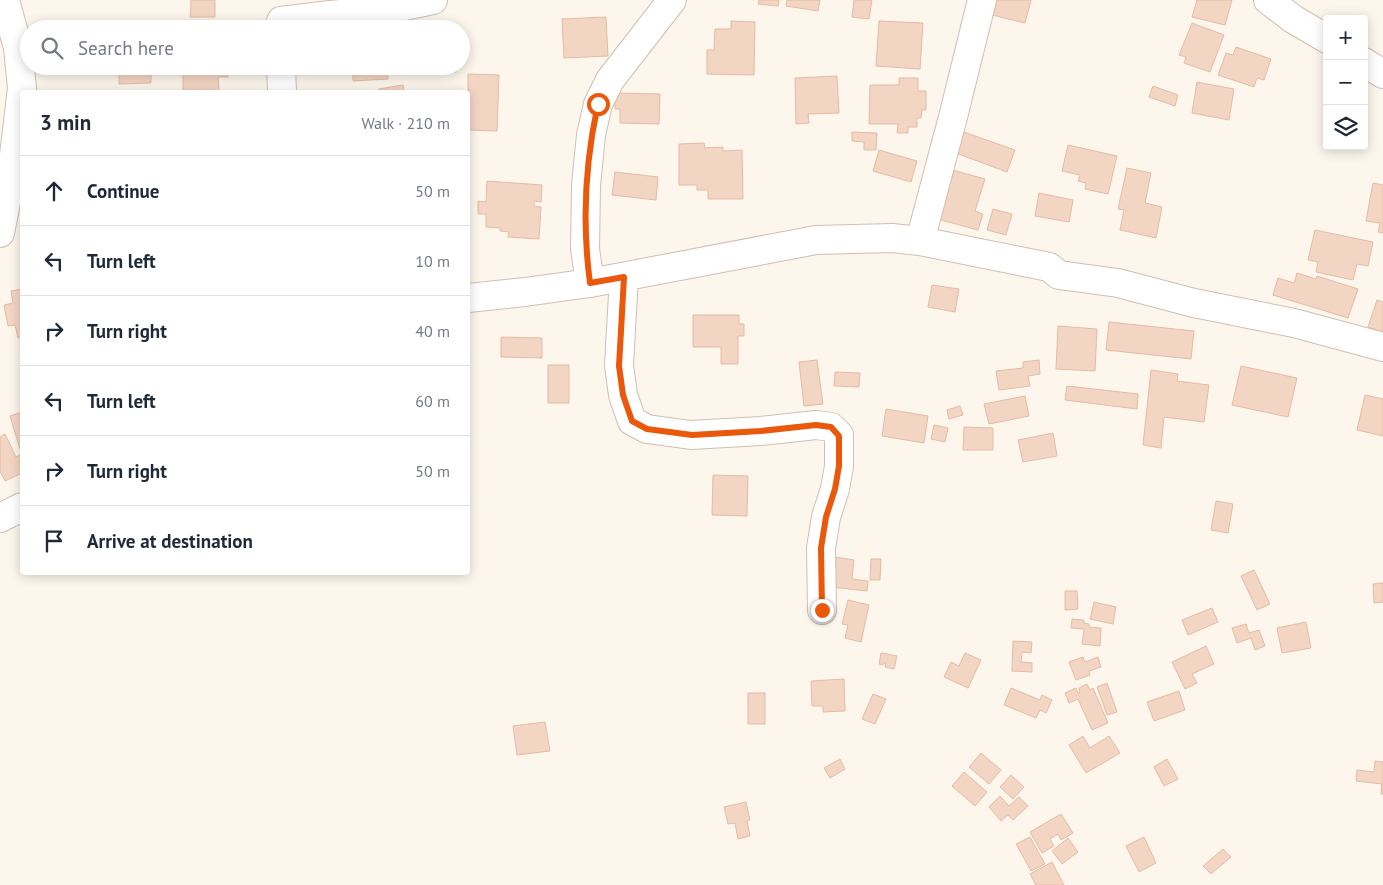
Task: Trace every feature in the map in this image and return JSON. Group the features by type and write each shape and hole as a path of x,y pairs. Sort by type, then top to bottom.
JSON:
{"street":[{"path":"4,0 18,48 20,68"},
{"path":"281,17 385,10 433,0"},
{"path":"590,283 585,249 586,185 591,135 598,104 610,80 672,0"},
{"path":"920,241 982,0"},
{"path":"1268,0 1293,19 1323,37"},
{"path":"1368,65 1383,74"},
{"path":"21,75 22,90"},
{"path":"281,75 282,90"},
{"path":"0,232 12,172 20,105"},
{"path":"470,298 590,283 816,240 892,238 920,241 1049,267 1059,275 1118,283 1194,303 1294,323 1383,347"},
{"path":"624,277 619,366 623,395 632,421 647,429 692,435 761,431 816,425 831,427 839,436 839,466 835,489 826,517 821,548 822,610"},
{"path":"0,518 20,508"}],"building":[{"path":"191,0 215,0 215,17 190,17"},
{"path":"759,0 779,0 778,6 758,4"},
{"path":"787,0 820,0 818,11 786,6"},
{"path":"854,0 872,0 869,19 852,17"},
{"path":"996,0 1031,0 1025,23 992,15"},
{"path":"1197,0 1232,0 1225,25 1192,17"},
{"path":"606,17 608,56 564,58 562,19"},
{"path":"731,21 755,22 754,75 707,74 707,50 714,50 715,29 731,29"},
{"path":"879,21 923,23 920,69 876,66"},
{"path":"1192,23 1224,35 1210,72 1184,63 1186,57 1179,55"},
{"path":"1236,47 1271,59 1264,80 1257,78 1254,87 1218,75 1226,53 1233,55"},
{"path":"119,75 151,75 151,83 119,84"},
{"path":"183,75 228,75 228,77 218,77 219,90 183,90"},
{"path":"353,75 388,75 388,79 353,81"},
{"path":"468,75 499,75 497,131 470,130 470,90 468,90"},
{"path":"837,76 839,113 808,114 809,123 796,124 795,78"},
{"path":"899,78 918,78 918,91 926,91 926,110 922,110 921,118 917,118 917,127 908,127 908,133 897,133 898,124 869,124 870,85 899,85"},
{"path":"1197,82 1234,89 1229,120 1192,113"},
{"path":"403,85 404,90 379,90"},
{"path":"1153,86 1178,95 1175,106 1149,97"},
{"path":"615,93 660,94 659,124 620,123 620,109 615,109"},
{"path":"961,131 1015,150 1007,172 953,152"},
{"path":"852,132 877,133 876,150 864,150 864,142 852,141"},
{"path":"704,143 705,148 723,147 723,151 742,150 743,199 708,199 708,190 697,190 697,185 679,185 679,144"},
{"path":"1068,145 1117,156 1108,194 1085,189 1086,183 1078,181 1080,175 1062,171"},
{"path":"879,150 917,161 911,182 873,171"},
{"path":"1127,168 1151,173 1145,203 1162,207 1156,238 1120,230 1124,210 1118,209"},
{"path":"949,169 985,179 975,211 983,214 978,230 934,218"},
{"path":"615,172 658,177 656,200 612,195"},
{"path":"487,181 542,185 541,202 534,201 534,206 541,207 539,239 508,237 509,232 500,231 500,228 486,227 486,214 478,214 478,201 486,202"},
{"path":"1373,183 1383,185 1383,233 1378,232 1380,223 1366,221"},
{"path":"1039,193 1073,200 1069,222 1035,216"},
{"path":"993,209 1012,214 1006,235 987,230"},
{"path":"1315,230 1373,242 1368,266 1357,264 1353,280 1316,272 1318,262 1308,260"},
{"path":"1297,273 1316,279 1317,276 1358,289 1348,318 1273,295 1278,278 1294,283"},
{"path":"932,285 959,289 955,312 928,307"},
{"path":"20,289 20,338 18,338 15,325 8,326 4,305 13,303 11,291"},
{"path":"1377,300 1383,302 1383,332 1368,327"},
{"path":"693,315 739,315 739,324 744,324 744,336 738,336 738,364 721,364 721,347 693,347"},
{"path":"1109,322 1194,331 1191,359 1106,350"},
{"path":"1058,326 1097,329 1095,371 1056,369"},
{"path":"501,337 542,338 542,358 501,357"},
{"path":"817,360 823,404 804,406 799,362"},
{"path":"1039,360 1040,374 1028,376 1030,386 999,390 996,371 1023,368 1023,362"},
{"path":"548,365 569,365 569,403 548,403"},
{"path":"1241,366 1297,378 1288,417 1232,405"},
{"path":"1151,370 1178,374 1177,381 1209,385 1204,422 1164,417 1161,448 1143,445"},
{"path":"835,372 860,373 859,387 834,386"},
{"path":"1067,386 1138,394 1137,409 1065,400"},
{"path":"1365,395 1383,399 1383,436 1357,430"},
{"path":"1025,396 1029,416 989,424 984,404"},
{"path":"960,406 963,415 949,419 947,410"},
{"path":"886,409 928,416 924,443 882,436"},
{"path":"20,413 20,449 10,416"},
{"path":"934,425 948,428 945,442 931,439"},
{"path":"964,427 993,428 993,450 963,450"},
{"path":"1053,433 1057,456 1023,462 1018,440"},
{"path":"5,434 16,457 20,455 20,474 5,481 0,471 0,437"},
{"path":"713,475 748,476 747,516 712,515"},
{"path":"1216,501 1233,504 1228,533 1211,530"},
{"path":"835,557 854,560 852,579 868,581 867,591 831,587"},
{"path":"871,559 881,559 880,580 870,580"},
{"path":"1254,570 1270,604 1257,610 1241,576"},
{"path":"1383,583 1383,602 1374,603 1373,584"},
{"path":"1065,591 1077,591 1078,609 1065,610"},
{"path":"848,600 869,605 861,642 845,638 848,625 842,624"},
{"path":"1094,602 1116,607 1113,624 1090,619"},
{"path":"1212,608 1218,622 1188,635 1182,620"},
{"path":"1072,619 1084,620 1084,623 1089,624 1089,627 1101,628 1100,646 1082,644 1084,629 1071,628"},
{"path":"1306,622 1311,648 1282,653 1277,628"},
{"path":"1246,624 1249,633 1259,630 1265,646 1255,650 1251,638 1237,643 1232,628"},
{"path":"1013,641 1032,642 1031,653 1022,652 1021,662 1032,663 1032,672 1012,671"},
{"path":"1206,646 1214,664 1192,674 1197,683 1185,689 1172,662"},
{"path":"881,653 897,656 894,669 885,667 886,663 883,665 879,664"},
{"path":"965,653 981,660 968,688 944,677 951,662 959,666"},
{"path":"1083,657 1085,662 1098,657 1101,667 1089,671 1090,675 1076,680 1069,662"},
{"path":"844,679 845,711 823,712 823,706 812,706 811,681"},
{"path":"1107,683 1117,712 1107,715 1097,687"},
{"path":"1087,684 1090,690 1093,688 1108,723 1092,730 1078,699 1069,703 1065,693 1076,688 1078,693 1080,692 1079,688"},
{"path":"1011,688 1040,700 1042,695 1052,700 1046,713 1040,710 1036,718 1004,705"},
{"path":"1179,691 1185,710 1154,721 1147,702"},
{"path":"748,693 765,693 765,724 748,724"},
{"path":"873,694 886,699 875,724 862,719"},
{"path":"545,722 550,751 517,755 513,726"},
{"path":"1083,736 1090,748 1109,736 1120,753 1086,773 1069,745"},
{"path":"981,753 1001,770 989,784 969,767"},
{"path":"840,759 845,769 830,778 824,768"},
{"path":"1167,759 1178,779 1164,786 1154,767"},
{"path":"1375,761 1383,762 1383,794 1381,794 1382,784 1356,781 1357,770 1374,772"},
{"path":"964,772 987,792 975,806 952,786"},
{"path":"1011,775 1024,787 1013,799 1000,787"},
{"path":"1000,796 1009,806 1019,797 1028,806 1013,820 1008,815 1001,821 989,807"},
{"path":"746,802 750,820 747,821 750,836 738,839 735,823 728,824 724,807"},
{"path":"1061,814 1073,833 1061,840 1058,834 1050,839 1054,846 1042,853 1030,832"},
{"path":"1030,837 1045,864 1031,871 1016,844"},
{"path":"1144,837 1156,863 1139,872 1126,846"},
{"path":"1068,838 1078,852 1062,864 1052,851"},
{"path":"1223,849 1231,857 1211,874 1203,866"},
{"path":"1052,862 1064,885 1036,885 1030,874"}],"route":[{"path":"598,104 591,135 586,185 585,249 590,283 624,277 619,366 623,395 632,421 647,429 692,435 761,431 816,425 831,427 839,436 839,466 835,489 826,517 821,548 822,610"}]}
